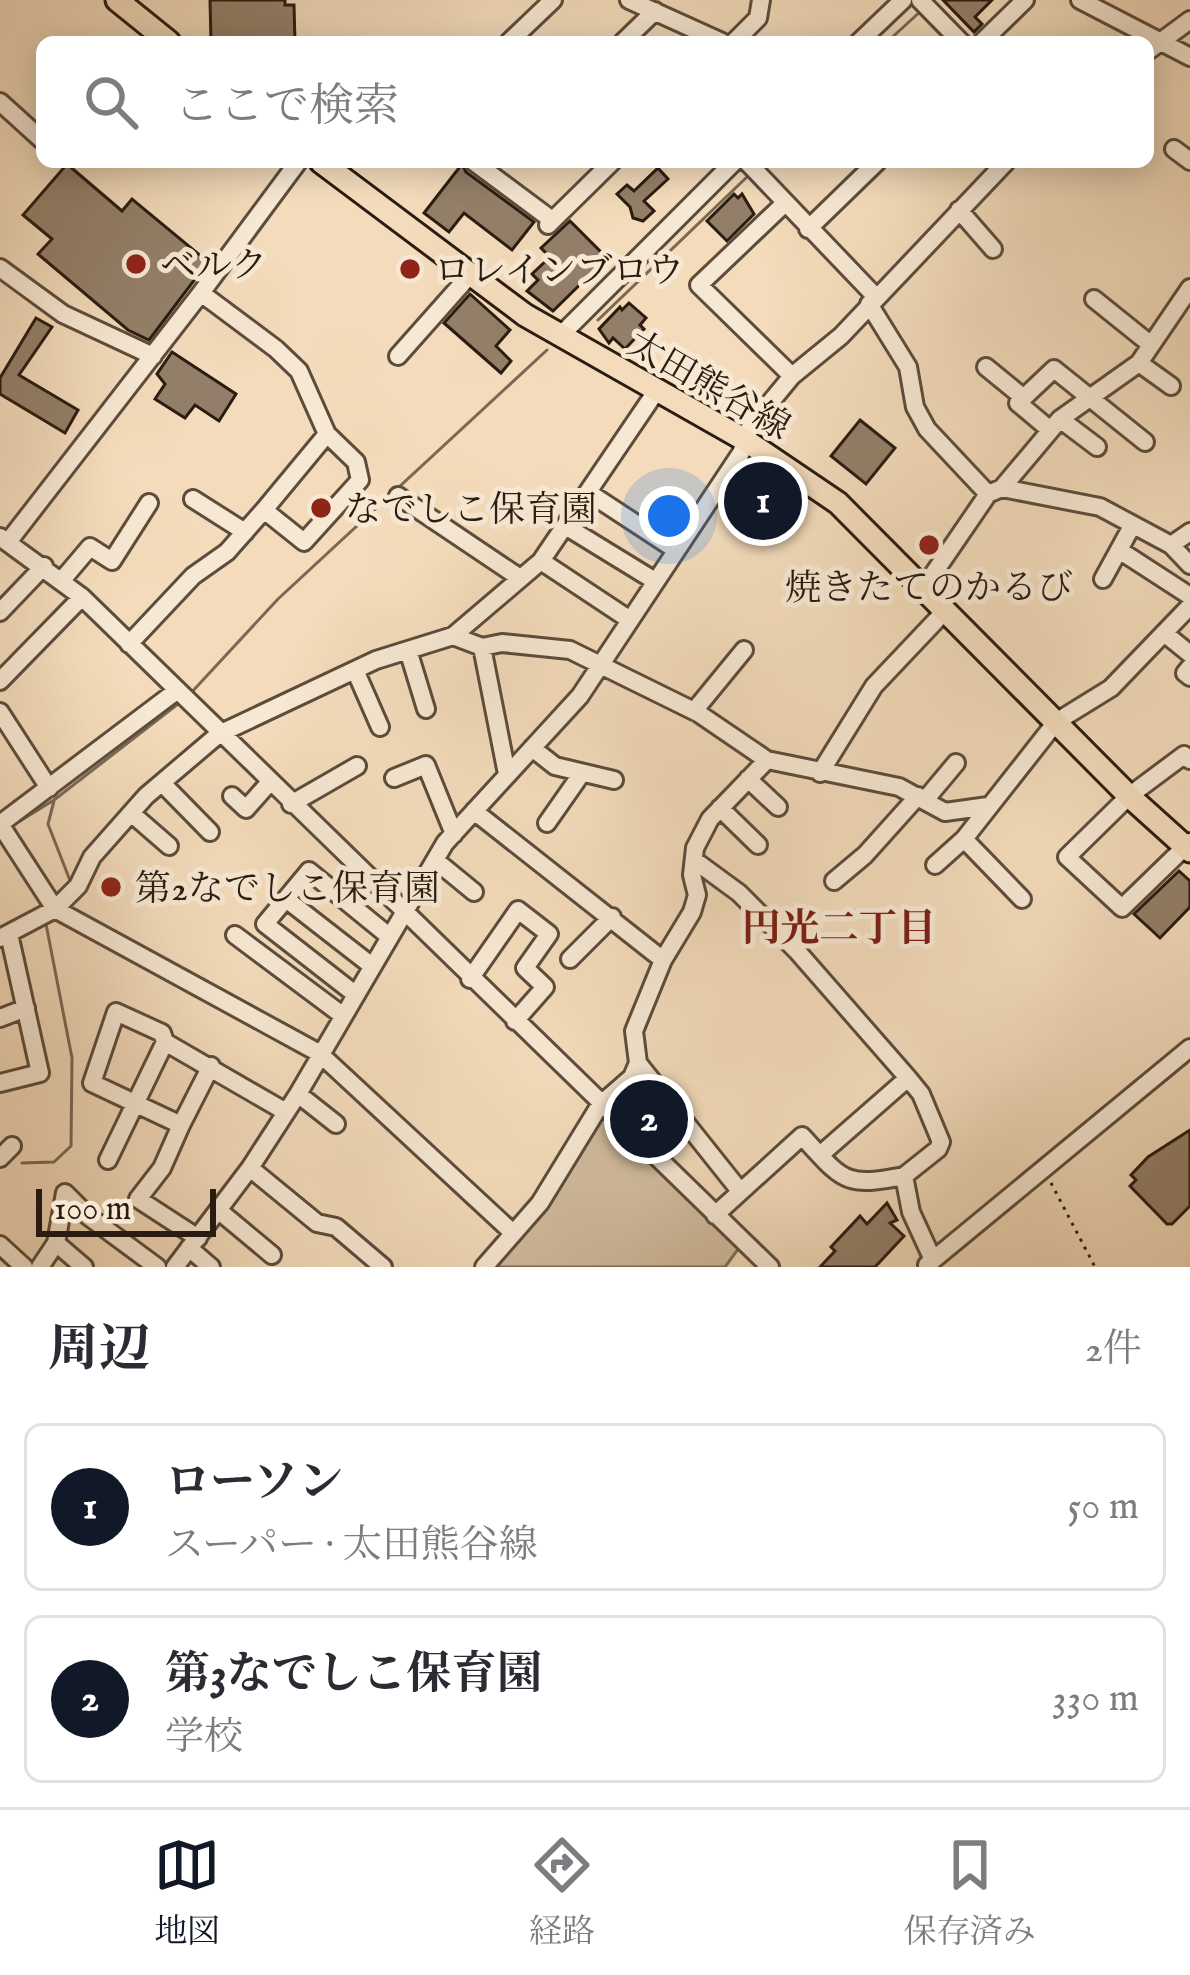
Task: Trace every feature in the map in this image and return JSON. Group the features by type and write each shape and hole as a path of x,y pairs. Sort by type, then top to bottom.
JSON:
{"main road":[{"path":"117,0 162,36"},
{"name":"太田熊谷線","path":"329,168 469,276 560,336 745,440 838,503 1129,796 1188,846"}],"street":[{"path":"515,36 553,0"},
{"path":"629,0 709,36"},
{"path":"740,36 758,18 761,0"},
{"path":"865,36 903,0"},
{"path":"988,36 1025,0"},
{"path":"1080,0 1137,36"},
{"path":"924,4 955,36"},
{"path":"629,36 655,11"},
{"path":"1155,47 1190,20"},
{"path":"1155,47 1190,57"},
{"path":"2,109 36,135"},
{"path":"1174,149 1190,161"},
{"path":"294,168 153,356 4,540 82,598 770,1267"},
{"path":"490,168 549,224 606,168"},
{"path":"560,336 747,168"},
{"path":"749,168 873,300 908,367 915,407 928,429 995,491 1100,506 1171,545 1190,565"},
{"path":"808,230 871,168"},
{"path":"175,1267 250,1168 298,1094 435,860 454,833 580,696 750,427 792,376 841,336 1000,168"},
{"path":"784,204 699,285 792,376"},
{"path":"959,210 993,249"},
{"path":"0,268 63,314 153,356"},
{"path":"398,356 469,276"},
{"path":"923,589 995,491 1055,424 1086,397 1139,363 1190,288"},
{"path":"202,293 298,371 327,434 356,461 360,480 304,542 264,510"},
{"path":"1094,299 1150,344"},
{"path":"1139,363 1171,386"},
{"path":"986,367 1024,398"},
{"path":"1096,447 1018,403 1054,369 1145,442"},
{"path":"0,1083 40,1073 5,936 55,909 131,813 219,734 355,670 453,636 541,561 657,390"},
{"path":"130,644 193,576 227,552 327,434"},
{"path":"589,493 676,550"},
{"path":"398,496 520,578"},
{"path":"193,499 244,532"},
{"path":"62,580 90,547 112,561 149,503"},
{"path":"567,526 655,581"},
{"path":"1103,579 1132,526"},
{"path":"1171,545 1190,532"},
{"path":"935,865 964,839 1056,722 1111,688 1189,606 1119,550"},
{"path":"541,561 630,620"},
{"path":"0,612 44,566"},
{"path":"0,682 82,598"},
{"path":"820,773 867,696 945,611"},
{"path":"1164,634 1190,654"},
{"path":"453,636 482,647 502,644 570,650 694,711 767,760 899,787 945,812 988,806"},
{"path":"482,647 507,774"},
{"path":"408,650 426,709"},
{"path":"694,711 744,650"},
{"path":"1190,667 1185,673 1190,677"},
{"path":"355,670 380,728"},
{"path":"180,697 49,788 5,831 55,909 319,1053 513,1233"},
{"path":"0,712 49,788"},
{"path":"532,748 555,766 614,780"},
{"path":"1188,846 1122,908 1067,856 1129,796 1184,755 1190,760"},
{"path":"484,1267 540,1203 600,1106 632,1077 638,1063 634,1031 697,895 695,848 720,808 767,760"},
{"path":"835,881 956,763"},
{"path":"291,804 357,766"},
{"path":"394,778 426,766 454,833"},
{"path":"548,823 582,773"},
{"path":"748,779 778,807"},
{"path":"162,783 210,832"},
{"path":"232,796 246,809 269,783"},
{"path":"720,808 758,845"},
{"path":"474,811 663,960"},
{"path":"131,813 169,846"},
{"path":"964,839 1022,898"},
{"path":"435,860 474,892"},
{"path":"694,860 739,893 797,951 908,1078 921,1094 940,1142 938,1150 904,1176 861,1185 844,1178 802,1136 715,1215"},
{"path":"356,994 265,924 309,871 389,937"},
{"path":"286,899 372,966"},
{"path":"470,979 518,910 549,934 525,968 545,987 515,1022"},
{"path":"570,959 612,917"},
{"path":"235,934 342,1015"},
{"path":"0,1018 26,1008"},
{"path":"181,1125 92,1083 116,1012 161,1033 165,1042 286,1112"},
{"path":"108,1160 165,1042"},
{"path":"904,1176 928,1263 1190,1048"},
{"path":"638,1063 740,1191"},
{"path":"211,1066 162,1168 139,1198 194,1243 211,1267"},
{"path":"820,1155 908,1078"},
{"path":"298,1094 336,1124"},
{"path":"250,1168 317,1222 336,1227 383,1267"},
{"path":"40,1267 56,1243 65,1193 157,1267"},
{"path":"218,1210 272,1255"},
{"path":"56,1243 84,1267"},
{"path":"0,1245 24,1267"}],"path":[{"path":"1042,1169 1095,1267"}],"shaded area":[{"path":"600,1114 739,1248 725,1267 491,1267"}],"building":[{"path":"210,0 285,0 285,5 294,5 295,36 211,36"},
{"path":"943,0 992,0 975,17 982,24 974,32"},
{"path":"64,168 72,168 122,211 132,199 208,262 149,340 128,330 38,254 52,239 23,215"},
{"path":"459,168 464,168 534,222 512,250 464,213 449,232 424,213"},
{"path":"658,168 668,179 644,201 654,211 643,221 633,218 630,207 617,194 627,185 634,191"},
{"path":"734,194 738,198 742,194 754,214 727,241 707,221"},
{"path":"570,221 607,258 553,311 527,291 538,280 532,274 550,257 541,248"},
{"path":"470,294 510,330 496,346 511,361 501,373 444,323"},
{"path":"629,303 646,318 640,325 644,329 625,349 613,338 609,343 599,329"},
{"path":"36,318 52,327 19,375 78,410 65,433 0,394 0,378"},
{"path":"172,352 236,394 219,421 195,405 185,418 155,399 165,384 157,374"},
{"path":"860,420 895,448 866,484 831,456"},
{"path":"1179,871 1190,881 1190,907 1160,938 1134,914"},
{"path":"1190,1130 1190,1206 1167,1224 1130,1186 1136,1180 1131,1175 1148,1157"},
{"path":"887,1203 897,1220 890,1223 904,1236 875,1267 820,1267 835,1251 831,1247 860,1216 867,1224"}],"waterway":[{"path":"894,36 922,10"},
{"path":"598,320 748,176"},
{"path":"190,694 278,599 547,350"},
{"path":"12,826 54,800 178,704"},
{"path":"54,801 48,824 71,883"},
{"path":"22,1163 54,1162 71,1146 72,1058 46,924"}],"place":[{"name":"ベルク","path":"136,264"},
{"name":"ロレインブロウ","path":"410,269"},
{"name":"ローソン","path":"763,501"},
{"name":"なでしこ保育園","path":"321,508"},
{"name":"焼きたてのかるび","path":"929,545"},
{"name":"第2なでしこ保育園","path":"111,887"},
{"name":"第3なでしこ保育園","path":"649,1119"}],"district":[{"name":"円光二丁目","path":"839,927"}]}
